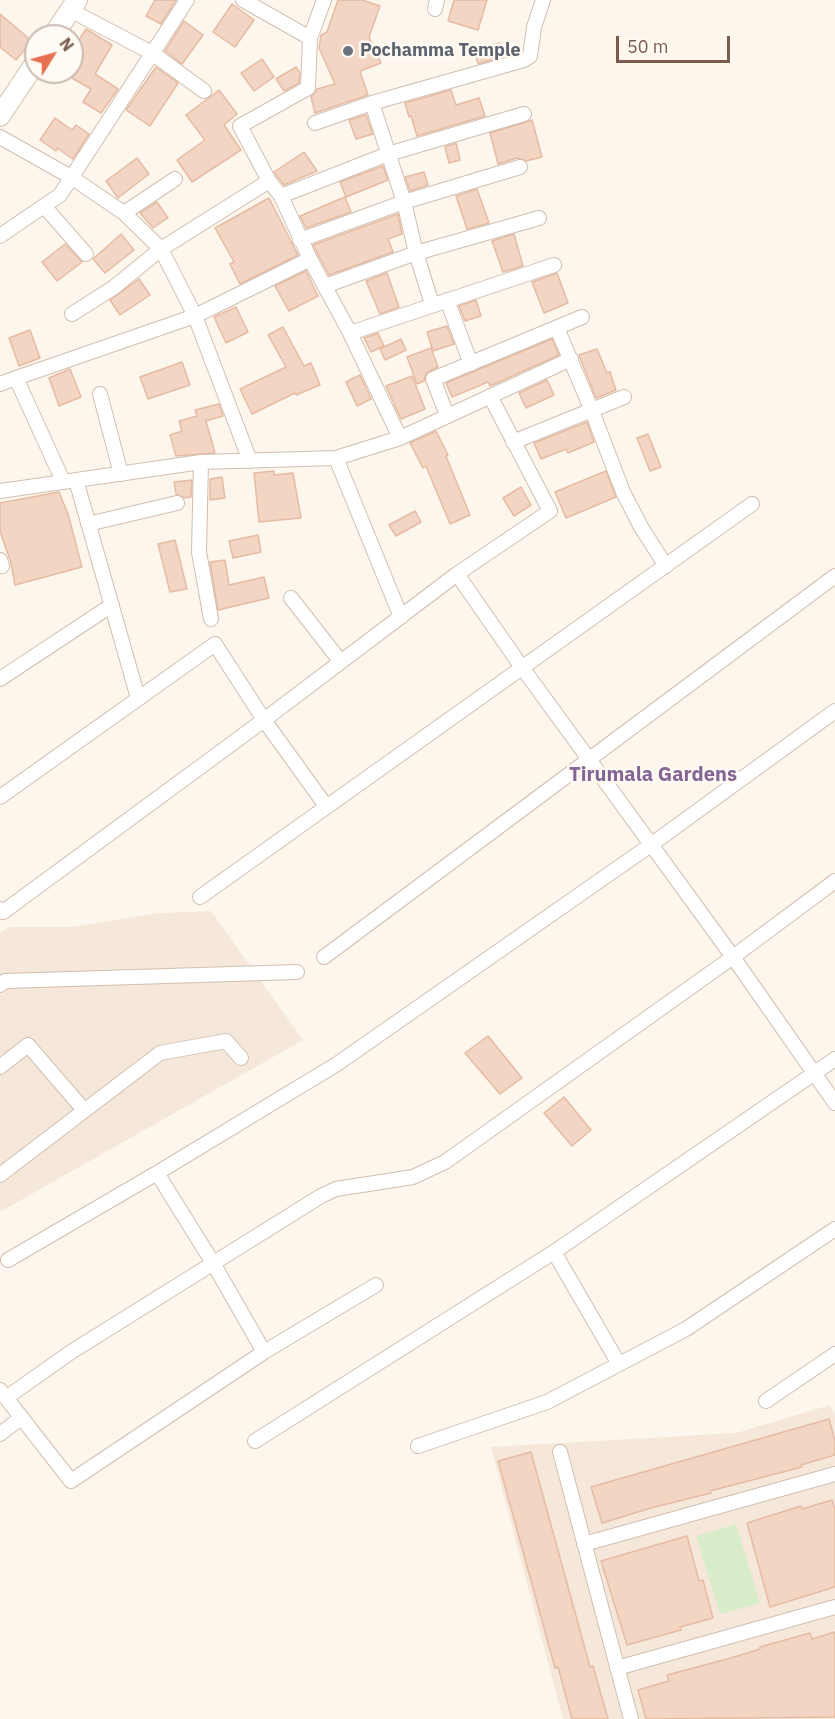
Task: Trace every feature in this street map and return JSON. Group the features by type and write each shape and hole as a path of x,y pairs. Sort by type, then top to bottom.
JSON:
{"street":[{"path":"0,236 60,195 187,0"},
{"path":"243,0 310,38"},
{"path":"324,0 310,38 308,88 240,126 269,181 281,196 300,240 350,333 400,438"},
{"path":"315,123 372,103 524,60 530,56 534,27 543,0"},
{"path":"61,24 74,5 152,53 204,90"},
{"path":"0,116 24,80"},
{"path":"372,103 404,202 416,253 432,304"},
{"path":"281,196 388,154 524,114"},
{"path":"0,137 71,177 124,213 160,249 195,316 250,461"},
{"path":"300,240 404,202 520,167"},
{"path":"124,213 175,179"},
{"path":"72,314 113,288 160,249 269,181"},
{"path":"44,206 86,254"},
{"path":"325,285 416,253 539,218"},
{"path":"0,384 195,316 310,259"},
{"path":"350,333 554,265"},
{"path":"447,300 471,364"},
{"path":"447,415 433,379 582,317"},
{"path":"556,328 571,359 623,492 641,527 666,566"},
{"path":"0,491 201,462 336,458 400,438 571,359"},
{"path":"16,378 70,481 88,524 138,698"},
{"path":"100,394 121,474"},
{"path":"0,909 3,912 264,720 457,574 550,511 490,396"},
{"path":"513,442 624,397"},
{"path":"336,458 401,617"},
{"path":"201,462 199,552 211,619"},
{"path":"88,524 177,503"},
{"path":"201,897 521,666 752,504"},
{"path":"457,574 521,666 733,957 835,1103"},
{"path":"324,957 835,576"},
{"path":"291,598 341,662"},
{"path":"0,679 112,605"},
{"path":"0,797 214,644 264,720 326,806"},
{"path":"8,1260 337,1064 652,844 835,711"},
{"path":"376,1285 264,1352 71,1481 3,1394 321,1196 336,1190 413,1177 445,1162 835,882"},
{"path":"2,980 297,972"},
{"path":"0,1175 160,1053 226,1041 241,1058"},
{"path":"0,1067 28,1045 84,1110"},
{"path":"255,1441 554,1252 835,1059"},
{"path":"157,1173 213,1263 264,1352"},
{"path":"418,1446 547,1402 686,1329 835,1229"},
{"path":"554,1252 619,1364"},
{"path":"766,1401 835,1354"},
{"path":"0,1434 21,1418"},
{"path":"560,1452 631,1719"},
{"path":"584,1544 835,1474"},
{"path":"617,1668 835,1607"}],"shaded area":[{"path":"211,911 303,1040 0,1212 0,933 9,927 70,927 161,913"},
{"path":"830,1405 835,1415 835,1719 563,1719 491,1447 736,1433"}],"green space":[{"path":"736,1524 760,1603 720,1614 696,1536"}],"building":[{"path":"155,0 176,0 161,24 146,16"},
{"path":"338,0 362,0 380,6 369,37 381,63 360,71 368,95 315,113 311,97 317,89 335,84 319,48 321,35 327,32"},
{"path":"454,0 487,0 478,30 448,21"},
{"path":"232,4 254,20 235,47 213,32"},
{"path":"0,14 24,34 24,50 16,60 0,47"},
{"path":"184,21 203,35 182,64 165,51"},
{"path":"86,29 112,45 95,74 118,89 101,113 83,102 91,89 82,84"},
{"path":"500,43 503,57 478,64 474,49"},
{"path":"262,59 274,77 254,91 241,73"},
{"path":"156,67 178,83 150,126 126,110"},
{"path":"296,67 300,73 299,83 284,91 276,79"},
{"path":"219,90 237,114 224,125 241,150 192,182 177,160 205,140 186,115"},
{"path":"451,90 456,105 479,98 485,116 417,136 405,103"},
{"path":"366,115 373,134 356,139 349,120"},
{"path":"55,118 72,130 76,125 89,134 73,159 40,140"},
{"path":"532,120 542,157 526,161 517,158 498,164 490,133"},
{"path":"456,143 460,160 449,163 445,147"},
{"path":"304,152 317,171 284,185 274,172"},
{"path":"137,158 149,174 118,198 106,181"},
{"path":"383,166 388,180 346,197 340,182"},
{"path":"424,172 428,185 410,191 405,177"},
{"path":"477,189 489,223 467,229 456,196"},
{"path":"345,197 351,212 306,228 300,216"},
{"path":"269,198 298,255 240,284 230,264 234,262 215,228"},
{"path":"157,202 168,218 153,228 140,213"},
{"path":"398,214 402,234 388,239 393,252 329,275 313,245"},
{"path":"121,234 134,250 105,273 93,259"},
{"path":"514,234 523,266 503,272 492,241"},
{"path":"65,244 82,262 57,281 42,262"},
{"path":"306,271 318,296 289,311 275,286"},
{"path":"387,273 399,307 380,314 366,281"},
{"path":"557,273 568,303 544,313 532,282"},
{"path":"139,279 150,295 120,315 110,300"},
{"path":"476,300 481,316 465,321 459,306"},
{"path":"236,307 248,332 226,343 214,317"},
{"path":"447,326 454,344 433,351 427,332"},
{"path":"283,327 304,366 311,363 320,385 296,395 295,393 252,414 240,389 286,367 268,335"},
{"path":"30,330 40,358 19,366 9,338"},
{"path":"378,333 384,346 371,352 364,338"},
{"path":"401,339 406,350 385,360 380,349"},
{"path":"552,339 559,355 490,386 488,382 452,397 446,383"},
{"path":"431,348 438,367 426,373 424,381 417,384 407,357"},
{"path":"597,349 607,373 610,372 616,390 596,398 579,355"},
{"path":"182,362 190,385 148,399 140,377"},
{"path":"70,369 81,397 59,406 49,378"},
{"path":"360,375 371,399 357,406 346,382"},
{"path":"412,376 425,409 401,419 386,386"},
{"path":"547,380 554,395 526,408 519,393"},
{"path":"219,404 223,416 206,421 215,453 176,456 170,435 182,431 179,421 197,416 195,410"},
{"path":"587,422 594,442 568,453 566,449 541,459 534,443"},
{"path":"436,431 448,455 446,456 470,515 450,524 426,466 423,468 410,443"},
{"path":"648,434 661,467 650,471 637,438"},
{"path":"274,471 274,475 293,473 301,518 259,522 254,473"},
{"path":"606,471 616,497 566,518 555,492"},
{"path":"222,477 225,498 210,500 210,479"},
{"path":"192,480 191,497 184,498 176,494 174,482"},
{"path":"521,487 531,505 514,516 503,498"},
{"path":"59,492 68,514 82,567 15,585 11,563 0,531 0,503"},
{"path":"415,511 421,522 396,536 389,525"},
{"path":"258,535 261,552 233,558 229,541"},
{"path":"175,540 187,589 170,592 158,544"},
{"path":"225,560 229,585 264,577 269,598 218,610 210,562"},
{"path":"488,1036 522,1078 500,1094 465,1053"},
{"path":"564,1097 591,1130 572,1146 544,1113"},
{"path":"829,1419 835,1441 835,1455 801,1465 802,1467 602,1523 591,1487"},
{"path":"531,1452 590,1667 593,1666 608,1719 572,1719 558,1667 555,1668 498,1461"},
{"path":"832,1500 835,1510 835,1587 770,1607 747,1523 801,1506 802,1509"},
{"path":"687,1536 699,1581 703,1580 713,1618 680,1627 681,1630 627,1645 601,1561"},
{"path":"835,1632 835,1717 646,1719 638,1690 669,1681 667,1675 810,1633 812,1639"}],"place":[{"name":"Pochamma Temple","path":"348,51"}],"district":[{"name":"Tirumala Gardens","path":"653,775"}]}
